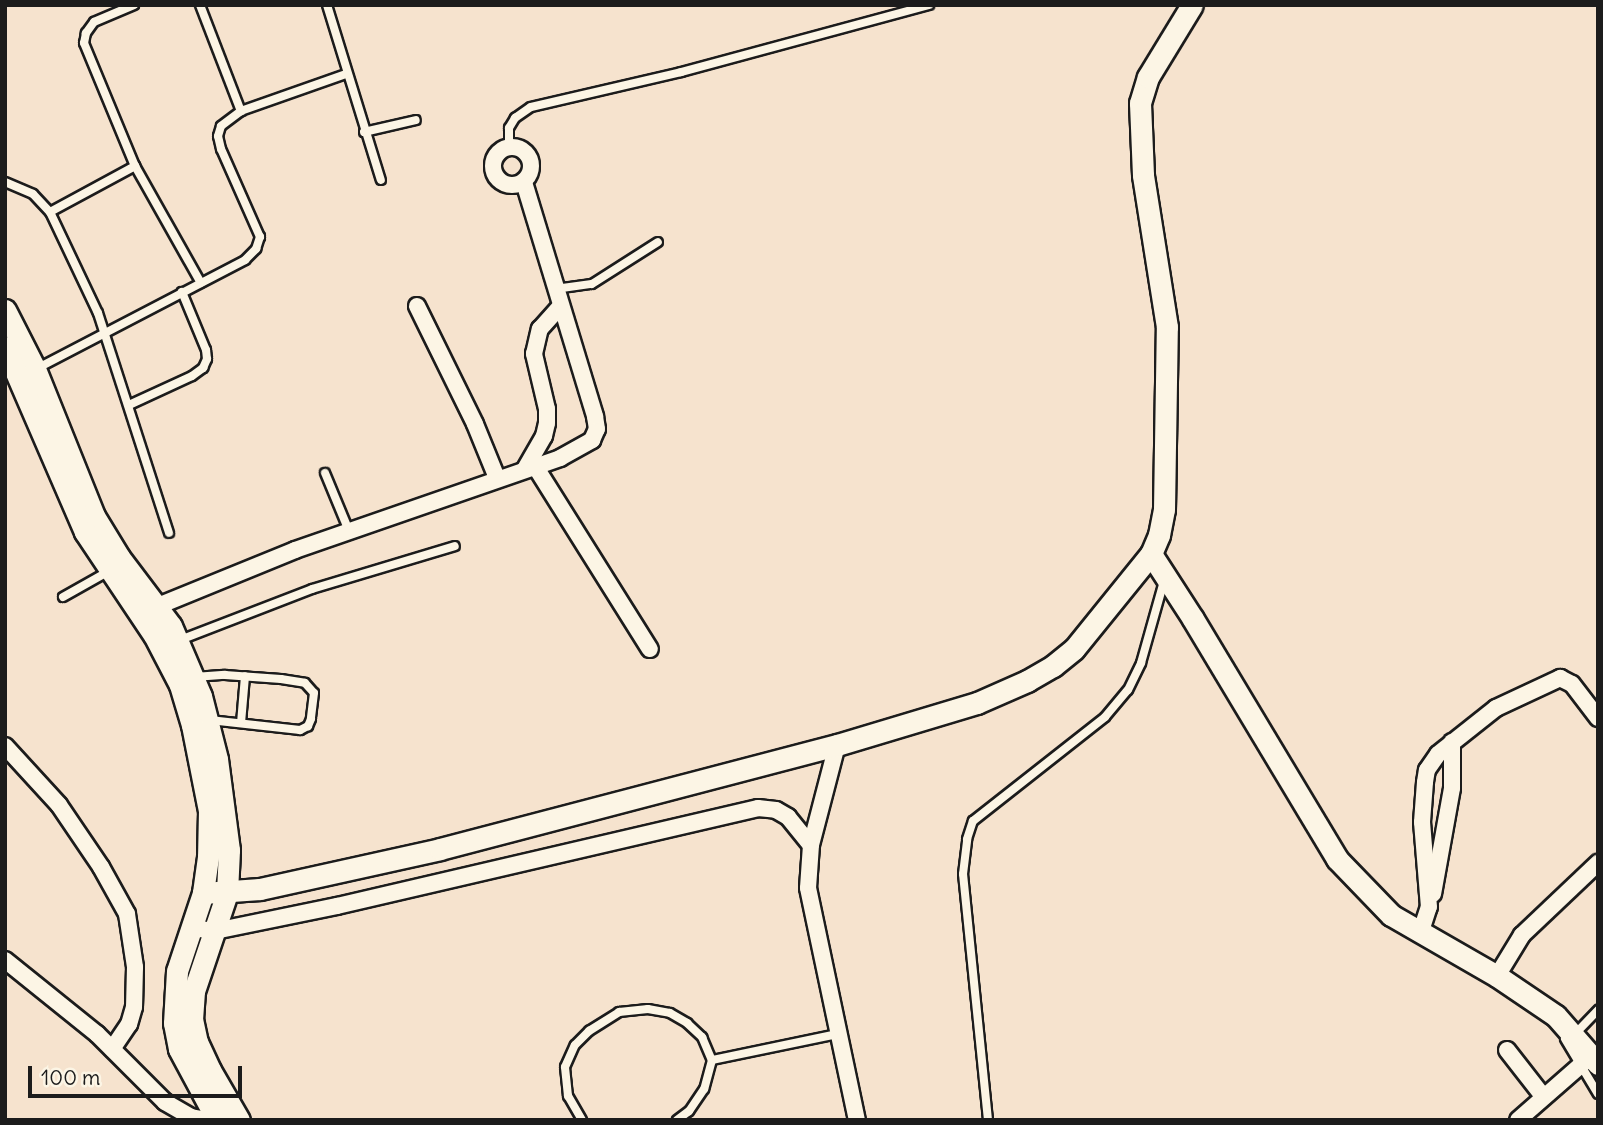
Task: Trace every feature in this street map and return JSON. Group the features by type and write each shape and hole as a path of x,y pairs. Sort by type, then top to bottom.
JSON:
{"street":[{"path":"203,893 227,893 291,883 479,839 837,745 977,703 1053,666 1090,631 1151,554 1159,535 1164,509 1167,327 1143,174 1140,103 1148,77 1192,5"},
{"path":"158,606 220,579 580,449 592,440 597,429 524,182 531,171 530,158 521,149 509,147 494,158 493,171 506,184 524,182"},
{"path":"417,306 475,424 497,478"},
{"path":"530,468 547,423 547,409 534,354 540,328 561,307"},
{"path":"5,310 85,532 109,571 194,692 209,811 208,858 203,893 177,971 174,1023 179,1049 217,1120"},
{"path":"5,346 26,374 94,516 118,557 158,606 178,640 194,692 207,719 225,804 229,850 227,893 194,991 192,1018 197,1042 239,1120"},
{"path":"530,468 650,649"},
{"path":"1151,554 1337,859 1391,915 1497,976 1556,1016 1574,1035 1590,1061 1543,1096 1518,1120"},
{"path":"1429,906 1422,822 1425,782 1432,761 1496,708 1560,678 1572,684 1598,718"},
{"path":"1420,934 1441,863 1452,788 1452,742"},
{"path":"837,745 811,845 808,888 857,1120"},
{"path":"5,746 60,805 101,867 127,914 135,967 134,1007 129,1024 112,1049"},
{"path":"193,928 215,931 489,873 747,810 776,810 788,817 811,845"},
{"path":"1497,976 1522,934 1598,863"},
{"path":"5,960 112,1049 165,1102 191,1117 206,1120"},
{"path":"1507,1050 1543,1096"}],"lane":[{"path":"134,5 94,22 86,33 84,43 135,166 201,283"},
{"path":"200,5 241,110"},
{"path":"327,5 346,74 381,180"},
{"path":"509,147 509,128 515,118 531,107 681,72 929,5"},
{"path":"26,374 245,260 256,249 260,237 218,136 227,119 241,110 346,74"},
{"path":"364,132 416,120"},
{"path":"50,212 135,166"},
{"path":"5,181 33,194 50,212 106,333 129,405 142,458 169,533"},
{"path":"555,289 592,284 659,242"},
{"path":"129,405 192,376 203,368 207,359 206,350 182,292"},
{"path":"325,473 350,532"},
{"path":"178,640 312,589 455,546"},
{"path":"63,597 109,571"},
{"path":"988,1120 981,1025 963,874 972,821 1105,717 1128,690 1142,663 1165,576"},
{"path":"241,723 245,676"},
{"path":"194,692 245,676 305,682 314,693 311,719 308,726 300,730 207,719"},
{"path":"582,1120 568,1096 565,1067 575,1045 619,1012 648,1009 670,1013 702,1037 712,1060 704,1089 689,1111 677,1120"},
{"path":"1574,1035 1598,1010"},
{"path":"1556,1016 1590,1061 1598,1094"},
{"path":"712,1060 838,1034"}]}
